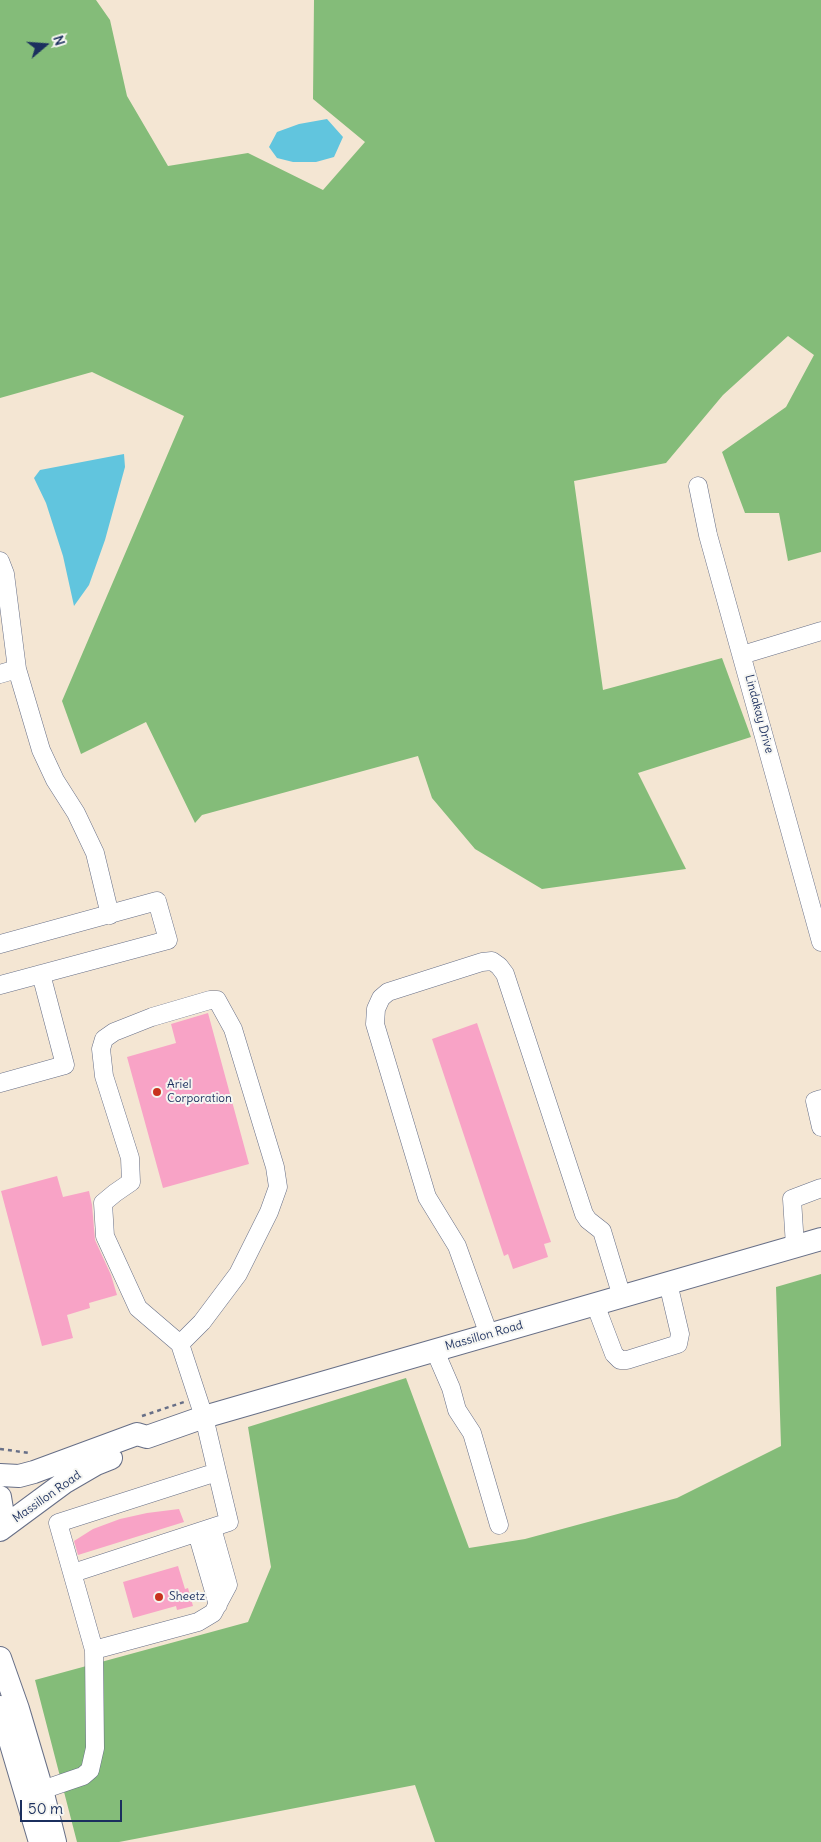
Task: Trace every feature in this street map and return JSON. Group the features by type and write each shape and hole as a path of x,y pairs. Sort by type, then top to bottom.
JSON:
{"main road":[{"name":"Massillon Road","path":"0,1530 64,1482 96,1464 141,1446 148,1437 204,1417 821,1239"},
{"name":"Massillon Road","path":"0,1475 19,1476 137,1434 148,1437"},
{"path":"0,1497 2,1509 0,1523"},
{"path":"0,1658 18,1709 55,1842"},
{"path":"0,1707 40,1842"}],"street":[{"name":"Lindakay Drive","path":"698,486 708,535 821,942"},
{"path":"0,561 6,574 8,671 55,780 76,813 95,852 110,915"},
{"path":"742,655 821,631"},
{"path":"0,944 156,901 168,940 0,985"},
{"path":"489,1335 457,1246 427,1197 375,1024 376,1009 381,998 388,992 482,962 492,961 500,966 505,974 584,1214 588,1220 602,1231 622,1297"},
{"path":"0,1083 65,1065 41,974"},
{"path":"73,1573 229,1522 204,1417 180,1344 138,1308 105,1236 103,1204 115,1192 131,1182 130,1158 104,1076 101,1050 104,1039 114,1032 152,1018 210,1000 217,1000 233,1029 275,1167 278,1187 269,1212 238,1274 202,1322 180,1344"},
{"path":"821,1099 814,1101 821,1127"},
{"path":"795,1246 792,1199 821,1188"},
{"path":"595,1304 614,1354 620,1360 627,1360 678,1344 680,1334 668,1283"},
{"path":"435,1350 457,1410 472,1433 499,1525"},
{"path":"42,1790 82,1776 90,1770 96,1748 94,1650 58,1523 217,1472"},
{"path":"94,1650 198,1622 213,1613 228,1585 205,1530"}],"green space":[{"path":"0,0 96,0 110,20 127,96 168,166 248,153 323,190 365,142 313,99 314,0 821,0 821,552 788,561 779,513 745,513 722,452 786,407 814,355 788,336 723,395 666,463 574,481 603,690 722,658 751,737 638,773 686,869 542,889 475,849 432,798 418,756 202,815 195,823 146,722 81,754 62,701 184,416 92,372 0,398"},
{"path":"821,1274 821,1842 435,1842 415,1785 119,1842 77,1842 35,1680 248,1622 271,1567 248,1427 406,1378 469,1548 525,1539 677,1498 781,1446 776,1287"}],"water":[{"path":"327,119 343,137 334,157 316,162 293,162 277,158 269,147 277,132 299,124"},
{"path":"124,454 125,467 105,540 89,585 74,606 63,556 46,503 34,478 40,470"}],"building":[{"name":"Ariel Corporation","path":"208,1013 249,1164 163,1188 127,1057 176,1043 171,1024"},
{"path":"477,1023 551,1242 544,1244 548,1257 513,1269 508,1254 504,1256 432,1039"},
{"path":"57,1176 63,1197 89,1191 95,1240 111,1275 117,1295 89,1303 90,1308 67,1315 73,1338 42,1346 1,1191"},
{"path":"179,1509 184,1522 78,1555 74,1541 93,1529 120,1519"},
{"name":"Sheetz","path":"178,1566 185,1589 188,1588 193,1606 177,1610 176,1606 133,1618 123,1582"}],"place":[{"name":"Ariel Corporation","path":"157,1092"},
{"name":"Sheetz","path":"159,1597"}]}
